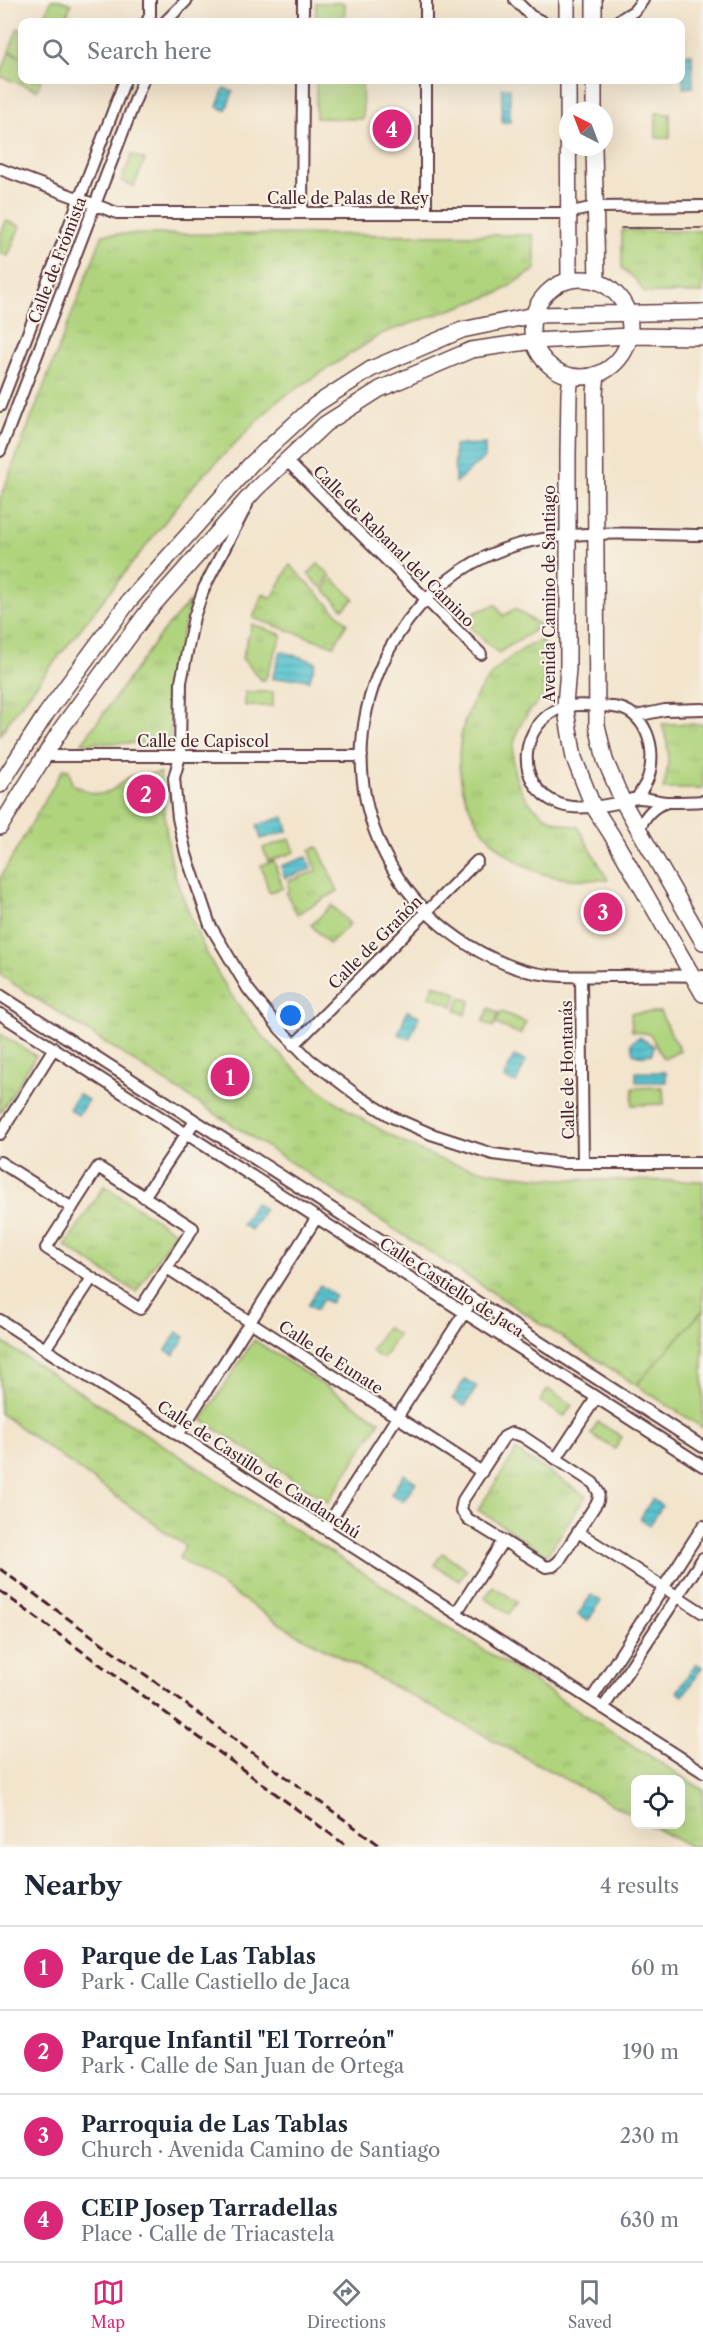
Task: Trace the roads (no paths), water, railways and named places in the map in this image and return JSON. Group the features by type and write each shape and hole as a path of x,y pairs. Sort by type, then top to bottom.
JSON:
{"street":[{"path":"149,18 150,0"},
{"path":"170,0 187,0"},
{"path":"169,18 187,0"},
{"path":"303,0 303,18"},
{"path":"426,0 426,18"},
{"path":"515,0 535,18"},
{"path":"567,0 567,18"},
{"path":"594,0 594,18"},
{"path":"623,18 634,11 643,0"},
{"name":"Calle de Frómista","path":"0,406 4,381 80,200 124,84"},
{"name":"Calle de Frómista","path":"0,451 140,84"},
{"path":"302,213 303,84"},
{"path":"426,84 426,213"},
{"path":"568,84 569,280"},
{"path":"594,84 594,102"},
{"path":"594,156 597,280"},
{"name":"Calle de Palas de Rey","path":"0,169 117,213 567,213 595,207 703,206"},
{"path":"569,280 597,280 616,293 628,312 630,336 624,353 612,366 597,374 571,376 555,369 542,357 534,341 532,328 534,315 541,299 554,287 569,280"},
{"path":"0,785 46,714 129,601 251,464 315,405 371,369 462,330 534,315 703,312"},
{"path":"0,827 43,756 148,611 256,489 325,424 380,389 471,350 534,341 630,336 703,338"},
{"path":"597,374 594,534 597,726 605,760 630,800 639,829 703,942"},
{"name":"Avenida Camino de Santiago","path":"571,376 566,705 574,758 593,806 697,976 703,994"},
{"name":"Calle de Rabanal del Camino","path":"286,459 481,654"},
{"path":"256,489 204,588 194,617 181,682 180,756 174,778 178,818 186,854 210,925 248,989 294,1045 309,1059 358,1096 392,1117 431,1134 493,1154 561,1163 703,1164"},
{"path":"697,976 565,977 517,969 458,939 414,900 399,880 377,836 364,789 362,738 367,709 382,663 396,637 426,600 460,571 489,555 517,544 568,536 594,534 703,535"},
{"path":"630,800 649,777 651,756 649,734 636,716 627,709 566,705 547,714 535,728 527,745 526,764 531,782 544,795 559,804 575,807 630,800 703,801"},
{"path":"636,716 665,710 703,709"},
{"name":"Calle de Capiscol","path":"43,756 362,756"},
{"path":"639,829 645,817 656,806 668,802"},
{"name":"Calle de Grañón","path":"294,1045 477,861"},
{"name":"Calle de Hontanás","path":"581,977 583,1164"},
{"name":"Calle Castiello de Jaca","path":"0,995 703,1447"},
{"name":"Calle Castiello de Jaca","path":"0,1014 703,1466"},
{"path":"0,1134 54,1048"},
{"path":"144,1197 195,1121"},
{"path":"0,1162 72,1208"},
{"path":"98,1167 144,1197 193,1228 140,1309 46,1248 98,1167"},
{"path":"178,1435 317,1218"},
{"name":"Calle de Eunate","path":"167,1268 482,1472"},
{"path":"45,1349 92,1278"},
{"path":"325,1529 473,1300"},
{"name":"Calle de Castillo de Candanchú","path":"0,1320 703,1772"},
{"path":"556,1459 596,1398"},
{"path":"512,1433 522,1436 556,1459 593,1484 600,1493 598,1501 559,1561 553,1566 546,1567 468,1519 461,1510 463,1500 504,1437 512,1433"},
{"path":"591,1700 703,1526"},
{"path":"578,1532 703,1613"},
{"path":"456,1613 503,1541"},
{"path":"603,1708 703,1558"}],"water":[{"path":"685,54 692,54 693,87 683,88"},
{"path":"224,88 233,92 226,110 217,107"},
{"path":"502,88 510,88 510,122 502,122"},
{"path":"485,444 485,457 455,483 454,445"},
{"path":"281,651 316,662 309,681 301,678 272,679"},
{"path":"284,817 288,831 261,839 257,825"},
{"path":"307,857 311,869 285,878 281,866"},
{"path":"407,1011 419,1016 410,1039 398,1034"},
{"path":"639,1037 654,1046 652,1054 640,1056 633,1053 631,1043"},
{"path":"514,1056 526,1061 516,1083 504,1078"},
{"path":"636,1072 666,1072 666,1082 636,1082"},
{"path":"78,1094 88,1100 78,1115 69,1109"},
{"path":"255,1203 265,1209 251,1230 242,1225"},
{"path":"320,1285 335,1295 330,1303 323,1299 316,1310 308,1305"},
{"path":"177,1332 185,1337 174,1355 166,1350"},
{"path":"465,1379 477,1387 465,1406 452,1399"},
{"path":"404,1474 416,1482 403,1502 391,1494"},
{"path":"652,1499 662,1506 650,1525 640,1519"},
{"path":"591,1595 601,1601 588,1621 578,1615"},
{"path":"696,1663 702,1667 683,1696 677,1692"}],"tram line":[{"path":"621,228 703,228"}],"railway":[{"path":"0,1569 382,1847"},
{"path":"0,1591 348,1847"}],"place":[{"name":"CEIP Josep Tarradellas","path":"392,129"},
{"name":"Parque Infantil \"El Torreón\"","path":"146,794"},
{"name":"Parroquia de Las Tablas","path":"603,912"},
{"name":"Parque de Las Tablas","path":"230,1077"}]}
